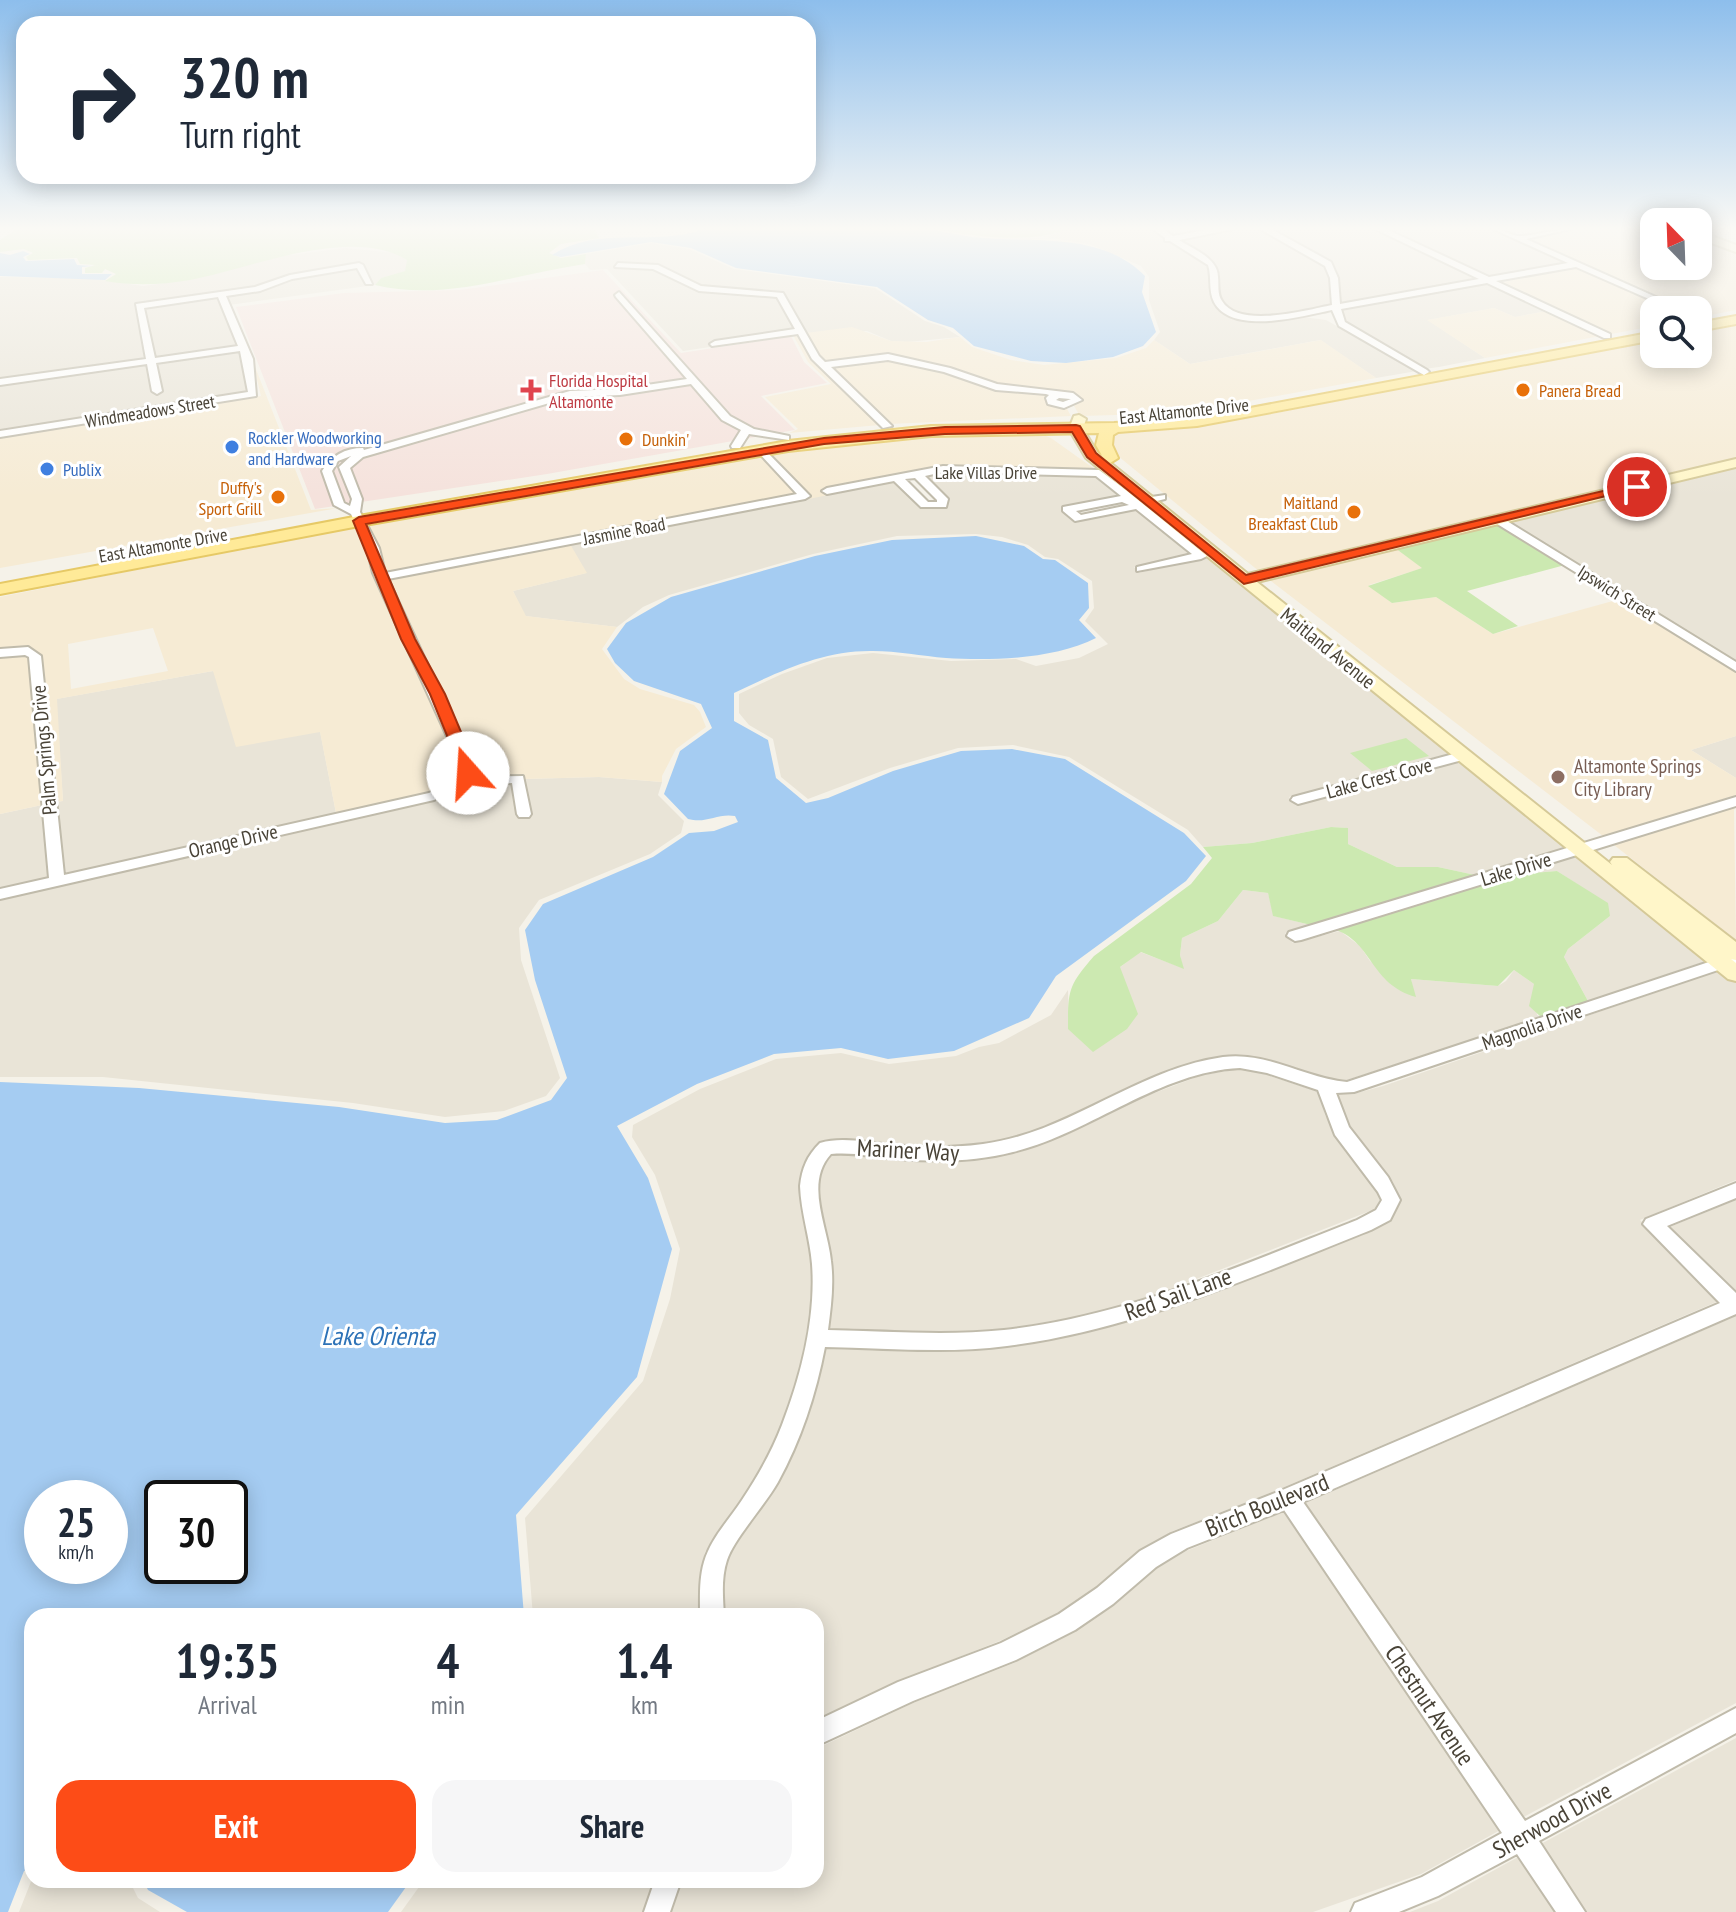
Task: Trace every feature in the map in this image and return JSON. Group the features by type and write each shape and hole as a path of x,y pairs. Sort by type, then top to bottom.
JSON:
{"main road":[{"path":"1712,324 1736,320"},
{"name":"East Altamonte Drive","path":"1571,348 1640,329"},
{"name":"East Altamonte Drive","path":"0,574 357,516 785,438 888,430 915,424 1114,428 1211,420 1429,375 1640,338"},
{"name":"East Altamonte Drive","path":"1082,425 1312,398"},
{"path":"0,589 357,516 862,437 888,430 1082,425"},
{"name":"Maitland Avenue","path":"1082,425 1148,500"},
{"name":"Maitland Avenue","path":"1082,425 1091,455 1251,578 1732,962"},
{"path":"1110,458 1105,438 1106,433 1114,428"},
{"path":"634,473 653,461"},
{"path":"1251,578 1736,463"},
{"name":"Maitland Avenue","path":"1424,718 1461,756 1588,847"}],"street":[{"name":"Windmeadows Street","path":"142,318 157,391"},
{"name":"Windmeadows Street","path":"0,434 253,394 250,369 230,318"},
{"path":"639,318 726,418 747,429 785,438"},
{"path":"793,318 809,350 888,430"},
{"path":"1311,318 1342,324 1429,375"},
{"path":"1339,318 1342,324"},
{"path":"1569,318 1607,336"},
{"path":"715,344 800,331"},
{"path":"0,382 242,348"},
{"path":"823,365 888,357 947,370 996,387 1047,391 1076,398 1076,402 1069,405 1082,425"},
{"path":"524,814 518,779 464,781 467,765 381,577 373,548 357,516 357,499 344,467 359,455 407,439 570,394 620,392 692,381"},
{"path":"736,446 747,429"},
{"path":"357,516 339,505 327,471 334,459 407,439"},
{"name":"Jasmine Road","path":"381,577 805,496 763,451"},
{"name":"Lake Villas Drive","path":"827,491 943,469 1099,473 1148,500 1201,556 1141,569"},
{"path":"896,477 925,505 942,505 943,499 916,473"},
{"path":"1122,499 1148,500 1131,508 1079,519 1067,509 1122,499"},
{"name":"Ipswich Street","path":"1498,520 1736,667"},
{"name":"Palm Springs Drive","path":"0,653 28,651 35,656 57,881"},
{"name":"Lake Crest Cove","path":"1298,800 1461,756"},
{"name":"Orange Drive","path":"0,894 434,796 464,781"},
{"name":"Lake Drive","path":"1295,936 1736,801"},
{"name":"Magnolia Drive","path":"1326,1088 1348,1088 1377,1080 1732,962"},
{"name":"Mariner Way","path":"711,1608 710,1586 714,1558 760,1492 789,1437 806,1385 822,1300 822,1262 809,1184 811,1165 826,1148 837,1146 943,1154 1017,1145 1062,1128 1130,1094 1223,1063 1264,1065 1326,1088"},
{"name":"Red Sail Lane","path":"816,1338 960,1341 1050,1332 1153,1306 1364,1225 1383,1215 1391,1200 1384,1182 1332,1114 1326,1088"},
{"path":"1736,1190 1653,1224 1736,1305"},
{"name":"Birch Boulevard","path":"824,1730 1067,1622 1105,1596 1148,1559 1179,1541 1288,1498 1736,1305"},
{"name":"Chestnut Avenue","path":"1288,1498 1572,1912"},
{"name":"Sherwood Drive","path":"1364,1912 1429,1887 1736,1720"},
{"path":"657,1912 665,1888"}],"shaded area":[{"path":"0,318 137,318 146,360 0,380"},
{"path":"146,318 225,318 237,347 155,358"},
{"name":"Florida Hospital Altamonte","path":"240,318 648,318 681,353 791,336 804,362 827,383 761,396 795,430 547,474 315,509"},
{"path":"653,318 789,318 798,334 683,351"},
{"path":"797,318 921,318 960,337 907,342 891,341 867,331 806,333"},
{"path":"1155,318 1326,320 1417,371 1376,378 1320,340 1190,364 1154,340 1160,332"},
{"path":"1343,318 1438,318 1428,320 1485,358 1424,369 1346,324"},
{"path":"1562,318 1600,336 1485,358 1427,320"},
{"path":"1571,318 1640,318 1640,329 1606,335"},
{"path":"1736,324 1736,460 1260,572 1118,456 1109,443 1116,430 1256,417 1640,342 1640,368 1712,368 1712,328"},
{"path":"852,327 891,341 926,342 960,337 972,347 1011,360 1044,365 1116,358 1146,348 1154,340 1190,364 1321,340 1376,378 1232,404 1153,414 1080,416 1074,406 1081,400 1075,395 1047,389 998,386 950,369 889,356 825,363 806,333"},
{"path":"798,334 812,359 880,425 789,433 798,429 765,397 831,384 808,362 793,335"},
{"path":"239,351 244,361 248,393 0,432 0,384 146,363 153,393 162,391 155,362"},
{"path":"880,358 945,372 995,389 1050,394 1046,397 1047,402 1066,407 1071,416 889,424 829,366"},
{"path":"252,359 311,510 338,508 0,568 0,436 261,396"},
{"path":"1037,432 1051,438 1096,470 941,467 821,489 825,494 895,481 809,499 812,497 770,453 849,441"},
{"path":"761,455 799,495 385,573 378,547 366,525"},
{"path":"1736,467 1736,663 1507,522"},
{"path":"990,472 1097,475 1124,498 1065,507 1074,520 1082,521 1137,508 1194,554 1134,567 1139,573 1205,556 1451,753 1289,797 1296,805 1460,761 1568,847 1475,875 1438,867 1397,867 1348,844 1347,828 1331,827 1252,843 1203,847 1188,830 1069,757 1013,745 958,748 890,768 808,799 781,777 773,739 749,725 739,713 739,694 782,674 827,658 873,653 951,661 1016,659 1036,666 1079,658 1108,644 1085,621 1094,608 1092,581 1058,559 1045,557 1028,545 1002,537 976,534 897,536 813,554 669,595 643,607 617,627 525,616 513,591 586,573 569,544 895,481 921,506 943,508 948,499 925,476"},
{"path":"356,526 403,641 431,696 460,766 457,780 438,790 336,813 320,732 236,747 213,671 57,699 63,801 56,802 41,655 30,648 0,650 0,597","holes":["153,628 168,671 71,689 68,644"]},
{"path":"570,544 587,573 513,591 526,616 617,627 602,649 624,679 640,689 694,705 700,712 706,727 676,749 662,782 599,777 473,777 473,763 388,579"},
{"path":"1395,548 1423,568 1369,585 1392,603 1436,597 1493,634 1620,599 1736,671 1736,736 1691,750 1736,778 1736,795 1603,836 1267,578"},
{"path":"24,654 29,658 42,805 0,814 0,656"},
{"path":"213,671 320,731 336,813 64,875 56,802 63,801 56,699"},
{"path":"1736,736 1736,778 1691,750"},
{"path":"599,777 662,782 658,795 684,821 681,833 650,854 539,900 519,928 521,960 560,1078 546,1096 504,1111 445,1117 353,1103 103,1077 0,1077 0,899 436,800 468,785 512,783 518,818 531,817 525,779"},
{"path":"42,805 49,878 0,889 0,814"},
{"path":"1735,807 1734,810 1736,940 1614,845"},
{"path":"1579,856 1709,960 1588,1001 1564,957 1568,949 1610,916 1577,884 1557,871 1520,874"},
{"path":"1243,890 1268,893 1274,916 1311,925 1285,933 1293,943 1340,931 1360,946 1370,961 1414,994 1411,979 1498,986 1514,970 1534,984 1537,1015 1541,1017 1344,1081 1308,1077 1264,1059 1242,1055 1220,1057 1126,1088 1057,1122 1013,1138 942,1148 835,1139 820,1142 803,1164 800,1182 813,1262 813,1299 797,1383 780,1433 751,1486 705,1552 699,1587 700,1608 532,1608 525,1518 643,1381 670,1299 680,1249 655,1175 632,1137 633,1125 700,1089 776,1059 841,1053 889,1064 956,1056 999,1043 1051,1015 1068,990 1069,1029 1119,968 1140,952 1183,968 1180,955 1182,938 1218,921"},
{"path":"1721,970 1736,982 1736,1180 1640,1220 1721,1300 1282,1488 1173,1531 1140,1550 1098,1587 1060,1612 824,1716 824,1608 722,1608 721,1586 724,1562 769,1497 798,1442 816,1389 824,1347 961,1350 1053,1340 1158,1313 1370,1232 1392,1220 1400,1200 1393,1182 1354,1136 1341,1114 1336,1094 1353,1094"},
{"path":"1246,1068 1319,1092 1325,1115 1338,1138 1376,1183 1381,1197 1375,1209 1148,1298 1098,1313 1001,1330 827,1330 831,1262 818,1184 820,1167 831,1154 944,1162 1020,1152 1068,1134 1136,1100 1202,1075"},
{"path":"1736,1200 1736,1296 1667,1228"},
{"path":"1736,1316 1736,1703 1520,1819 1303,1504"},
{"path":"1286,1511 1502,1829 1421,1874 1313,1912 671,1912 679,1888 824,1888 824,1745 913,1703 1014,1663 1074,1632 1114,1605 1156,1569 1186,1551"},
{"path":"1736,1738 1736,1912 1586,1912 1539,1845"},
{"path":"1520,1856 1559,1912 1410,1912 1438,1901"},
{"path":"28,1888 133,1888 138,1898 160,1912 19,1912"},
{"path":"418,1888 652,1888 644,1912 401,1912"}],"green space":[{"path":"1498,523 1565,565 1467,591 1518,626 1493,634 1436,597 1392,603 1368,586 1422,568 1395,548"},
{"path":"1406,738 1429,756 1372,771 1350,753"},
{"path":"1331,827 1348,828 1348,844 1397,867 1438,867 1475,875 1311,925 1273,916 1268,893 1243,890 1218,921 1182,938 1180,955 1184,969 1141,952 1120,967 1138,1014 1127,1029 1093,1052 1068,1029 1069,997 1079,975 1094,956 1191,884 1212,858 1203,847 1252,843"},
{"path":"1557,871 1608,903 1610,916 1568,949 1564,957 1588,1001 1541,1017 1529,1006 1534,984 1514,970 1498,986 1411,979 1416,997 1389,983 1358,944 1336,930 1520,874"}],"water":[{"path":"925,318 1151,318 1156,332 1143,346 1113,357 1066,363 1031,361 974,346 953,328"},
{"name":"Lake Orienta","path":"976,536 1024,546 1043,559 1055,560 1088,583 1089,608 1079,620 1096,638 1062,650 1003,659 873,651 836,654 767,677 734,693 734,721 768,740 776,778 806,803 828,798 893,771 961,751 1012,749 1065,759 1184,833 1206,856 1186,881 1056,976 1029,1018 954,1051 888,1059 841,1048 774,1054 697,1084 617,1126 648,1178 672,1249 637,1377 516,1515 523,1608 24,1608 24,1871 8,1912 0,1912 0,1082 139,1088 339,1107 445,1123 497,1120 551,1100 567,1078 535,980 525,930 543,904 653,857 689,833 714,831 738,822 735,816 729,815 688,819 664,794 680,751 712,728 701,704 634,681 615,663 607,649 626,623 671,597 815,556 892,540"},
{"path":"405,1888 388,1912 187,1912 148,1890"}],"place":[{"name":"Florida Hospital Altamonte","path":"531,390"},
{"name":"Panera Bread","path":"1523,390"},
{"name":"Dunkin'","path":"626,439"},
{"name":"Rockler Woodworking and Hardware","path":"232,447"},
{"name":"Publix","path":"47,469"},
{"name":"Duffy's Sport Grill","path":"278,497"},
{"name":"Maitland Breakfast Club","path":"1354,512"},
{"name":"Altamonte Springs City Library","path":"1558,777"}],"route":[{"path":"468,773 437,694 408,639 379,573 373,548 359,521 824,441 945,430 1076,429 1091,455 1244,580 1637,487"}]}
